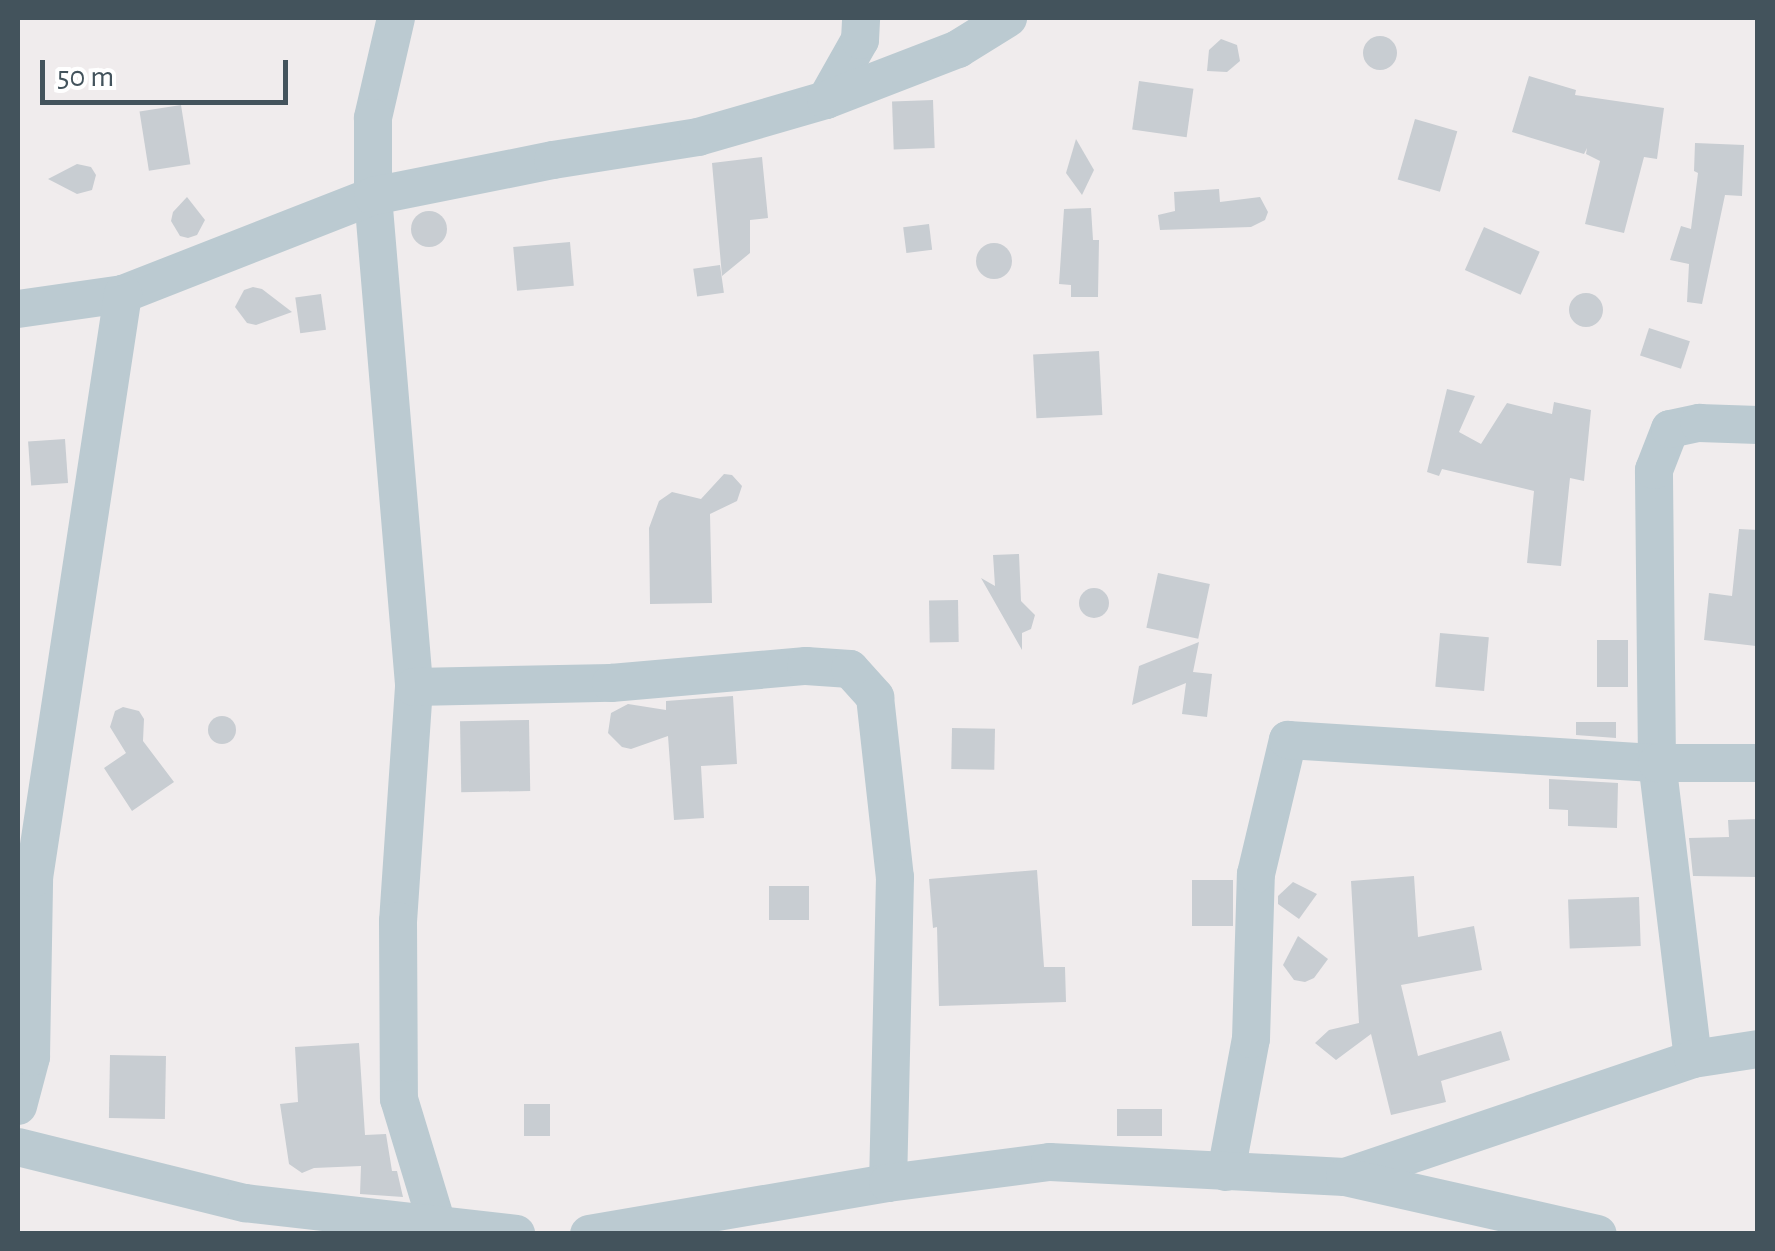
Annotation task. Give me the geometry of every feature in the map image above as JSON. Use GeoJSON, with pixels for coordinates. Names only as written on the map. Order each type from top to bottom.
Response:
{"type":"FeatureCollection","features":[{"type":"Feature","properties":{"kind":"street"},"geometry":{"type":"LineString","coordinates":[[396,18],[373,118],[373,196],[414,687],[398,922],[398,1098],[438,1229]]}},
{"type":"Feature","properties":{"kind":"street"},"geometry":{"type":"LineString","coordinates":[[826,100],[860,40],[861,18]]}},
{"type":"Feature","properties":{"kind":"street"},"geometry":{"type":"LineString","coordinates":[[18,309],[122,294],[373,196],[553,160],[698,137],[826,100],[958,49],[1008,18]]}},
{"type":"Feature","properties":{"kind":"street"},"geometry":{"type":"LineString","coordinates":[[18,1106],[32,1057],[34,878],[122,294]]}},
{"type":"Feature","properties":{"kind":"street"},"geometry":{"type":"LineString","coordinates":[[1694,1059],[1656,763],[1654,470],[1670,429],[1699,423],[1758,425]]}},
{"type":"Feature","properties":{"kind":"street"},"geometry":{"type":"LineString","coordinates":[[414,687],[611,683],[806,666],[850,669],[875,698],[895,877],[888,1183]]}},
{"type":"Feature","properties":{"kind":"street"},"geometry":{"type":"LineString","coordinates":[[1226,1172],[1251,1038],[1256,874],[1288,740],[1656,763],[1758,762]]}},
{"type":"Feature","properties":{"kind":"street"},"geometry":{"type":"LineString","coordinates":[[1346,1177],[1694,1059],[1758,1049]]}},
{"type":"Feature","properties":{"kind":"street"},"geometry":{"type":"LineString","coordinates":[[18,1147],[245,1202],[438,1229],[516,1234]]}},
{"type":"Feature","properties":{"kind":"street"},"geometry":{"type":"LineString","coordinates":[[588,1234],[888,1183],[1050,1162],[1346,1177],[1598,1234]]}},
{"type":"Feature","properties":{"kind":"building"},"geometry":{"type":"Polygon","coordinates":[[[1380,36],[1392,41],[1397,53],[1392,65],[1380,70],[1368,65],[1363,53],[1368,41],[1380,36]]]}},
{"type":"Feature","properties":{"kind":"building"},"geometry":{"type":"Polygon","coordinates":[[[1221,39],[1237,45],[1240,61],[1227,72],[1207,71],[1209,50],[1221,39]]]}},
{"type":"Feature","properties":{"kind":"building"},"geometry":{"type":"Polygon","coordinates":[[[1529,76],[1576,90],[1575,95],[1664,108],[1657,159],[1644,157],[1624,233],[1585,224],[1600,161],[1586,154],[1587,148],[1584,154],[1512,132],[1529,76]]]}},
{"type":"Feature","properties":{"kind":"building"},"geometry":{"type":"Polygon","coordinates":[[[1139,81],[1193,89],[1187,137],[1132,130],[1139,81]]]}},
{"type":"Feature","properties":{"kind":"building"},"geometry":{"type":"Polygon","coordinates":[[[933,100],[935,148],[894,149],[892,101],[933,100]]]}},
{"type":"Feature","properties":{"kind":"building"},"geometry":{"type":"Polygon","coordinates":[[[181,105],[190,164],[149,171],[140,112],[181,105]]]}},
{"type":"Feature","properties":{"kind":"building"},"geometry":{"type":"Polygon","coordinates":[[[1415,119],[1457,131],[1440,192],[1398,180],[1415,119]]]}},
{"type":"Feature","properties":{"kind":"building"},"geometry":{"type":"Polygon","coordinates":[[[1076,139],[1094,170],[1082,195],[1066,173],[1076,139]]]}},
{"type":"Feature","properties":{"kind":"building"},"geometry":{"type":"Polygon","coordinates":[[[1695,143],[1744,145],[1742,196],[1725,195],[1702,304],[1687,302],[1689,264],[1670,260],[1681,226],[1691,229],[1698,173],[1694,171],[1695,143]]]}},
{"type":"Feature","properties":{"kind":"building"},"geometry":{"type":"Polygon","coordinates":[[[762,157],[768,218],[750,220],[750,253],[722,276],[712,163],[762,157]]]}},
{"type":"Feature","properties":{"kind":"building"},"geometry":{"type":"Polygon","coordinates":[[[77,164],[91,167],[96,175],[92,190],[77,194],[48,179],[77,164]]]}},
{"type":"Feature","properties":{"kind":"building"},"geometry":{"type":"Polygon","coordinates":[[[1219,189],[1220,202],[1260,197],[1268,212],[1265,220],[1251,227],[1160,230],[1158,215],[1175,211],[1174,192],[1219,189]]]}},
{"type":"Feature","properties":{"kind":"building"},"geometry":{"type":"Polygon","coordinates":[[[187,197],[205,220],[197,235],[188,238],[180,236],[171,221],[173,212],[187,197]]]}},
{"type":"Feature","properties":{"kind":"building"},"geometry":{"type":"Polygon","coordinates":[[[1091,208],[1093,240],[1099,240],[1098,297],[1071,297],[1071,285],[1059,284],[1064,209],[1091,208]]]}},
{"type":"Feature","properties":{"kind":"building"},"geometry":{"type":"Polygon","coordinates":[[[429,211],[442,216],[447,229],[442,242],[429,247],[416,242],[411,229],[416,216],[429,211]]]}},
{"type":"Feature","properties":{"kind":"building"},"geometry":{"type":"Polygon","coordinates":[[[929,224],[932,250],[906,253],[903,227],[929,224]]]}},
{"type":"Feature","properties":{"kind":"building"},"geometry":{"type":"Polygon","coordinates":[[[1484,227],[1540,252],[1521,295],[1465,270],[1484,227]]]}},
{"type":"Feature","properties":{"kind":"building"},"geometry":{"type":"Polygon","coordinates":[[[570,242],[574,286],[517,291],[513,247],[570,242]]]}},
{"type":"Feature","properties":{"kind":"building"},"geometry":{"type":"Polygon","coordinates":[[[994,243],[1007,248],[1012,261],[1007,274],[994,279],[981,274],[976,261],[981,248],[994,243]]]}},
{"type":"Feature","properties":{"kind":"building"},"geometry":{"type":"Polygon","coordinates":[[[720,265],[724,293],[697,296],[693,269],[720,265]]]}},
{"type":"Feature","properties":{"kind":"building"},"geometry":{"type":"Polygon","coordinates":[[[262,289],[292,312],[256,325],[247,323],[235,307],[244,290],[262,289]]]}},
{"type":"Feature","properties":{"kind":"building"},"geometry":{"type":"Polygon","coordinates":[[[1586,293],[1598,298],[1603,310],[1598,322],[1586,327],[1574,322],[1569,310],[1574,298],[1586,293]]]}},
{"type":"Feature","properties":{"kind":"building"},"geometry":{"type":"Polygon","coordinates":[[[321,294],[326,330],[300,333],[295,298],[321,294]]]}},
{"type":"Feature","properties":{"kind":"building"},"geometry":{"type":"Polygon","coordinates":[[[1649,328],[1690,341],[1681,369],[1640,356],[1649,328]]]}},
{"type":"Feature","properties":{"kind":"building"},"geometry":{"type":"Polygon","coordinates":[[[1099,351],[1102,415],[1036,418],[1033,354],[1099,351]]]}},
{"type":"Feature","properties":{"kind":"building"},"geometry":{"type":"Polygon","coordinates":[[[1447,389],[1475,396],[1459,432],[1481,444],[1507,403],[1552,414],[1554,402],[1591,410],[1584,481],[1570,478],[1561,566],[1527,563],[1534,491],[1442,469],[1439,476],[1427,472],[1447,389]]]}},
{"type":"Feature","properties":{"kind":"building"},"geometry":{"type":"Polygon","coordinates":[[[65,439],[68,483],[31,485],[28,442],[65,439]]]}},
{"type":"Feature","properties":{"kind":"building"},"geometry":{"type":"Polygon","coordinates":[[[724,474],[732,475],[742,486],[737,501],[710,514],[712,603],[650,604],[649,528],[659,501],[672,492],[701,499],[724,474]]]}},
{"type":"Feature","properties":{"kind":"building"},"geometry":{"type":"Polygon","coordinates":[[[1739,529],[1758,530],[1756,646],[1704,640],[1709,593],[1732,596],[1739,529]]]}},
{"type":"Feature","properties":{"kind":"building"},"geometry":{"type":"Polygon","coordinates":[[[1019,554],[1021,601],[1035,615],[1031,629],[1022,633],[1022,650],[981,578],[995,586],[993,555],[1019,554]]]}},
{"type":"Feature","properties":{"kind":"building"},"geometry":{"type":"Polygon","coordinates":[[[1158,573],[1210,584],[1198,639],[1146,628],[1158,573]]]}},
{"type":"Feature","properties":{"kind":"building"},"geometry":{"type":"Polygon","coordinates":[[[1094,588],[1105,592],[1109,603],[1105,614],[1094,618],[1083,614],[1079,603],[1083,592],[1094,588]]]}},
{"type":"Feature","properties":{"kind":"building"},"geometry":{"type":"Polygon","coordinates":[[[958,600],[959,642],[930,642],[929,601],[958,600]]]}},
{"type":"Feature","properties":{"kind":"building"},"geometry":{"type":"Polygon","coordinates":[[[1440,633],[1489,637],[1484,691],[1435,687],[1440,633]]]}},
{"type":"Feature","properties":{"kind":"building"},"geometry":{"type":"Polygon","coordinates":[[[1597,640],[1628,640],[1628,687],[1597,687],[1597,640]]]}},
{"type":"Feature","properties":{"kind":"building"},"geometry":{"type":"Polygon","coordinates":[[[1199,642],[1193,672],[1212,674],[1207,717],[1182,714],[1186,683],[1132,705],[1139,666],[1199,642]]]}},
{"type":"Feature","properties":{"kind":"building"},"geometry":{"type":"Polygon","coordinates":[[[733,696],[737,764],[701,766],[704,818],[674,820],[668,736],[631,749],[622,747],[608,733],[611,713],[628,704],[666,710],[666,701],[733,696]]]}},
{"type":"Feature","properties":{"kind":"building"},"geometry":{"type":"Polygon","coordinates":[[[123,707],[139,711],[144,719],[143,741],[174,782],[132,811],[104,768],[126,753],[110,727],[115,711],[123,707]]]}},
{"type":"Feature","properties":{"kind":"building"},"geometry":{"type":"Polygon","coordinates":[[[222,716],[232,720],[236,730],[232,740],[222,744],[212,740],[208,730],[212,720],[222,716]]]}},
{"type":"Feature","properties":{"kind":"building"},"geometry":{"type":"Polygon","coordinates":[[[529,720],[530,791],[461,792],[460,721],[529,720]]]}},
{"type":"Feature","properties":{"kind":"building"},"geometry":{"type":"Polygon","coordinates":[[[1576,722],[1616,722],[1616,738],[1576,735],[1576,722]]]}},
{"type":"Feature","properties":{"kind":"building"},"geometry":{"type":"Polygon","coordinates":[[[952,728],[995,729],[994,770],[951,769],[952,728]]]}},
{"type":"Feature","properties":{"kind":"building"},"geometry":{"type":"Polygon","coordinates":[[[1549,779],[1618,783],[1617,828],[1568,826],[1568,810],[1549,809],[1549,779]]]}},
{"type":"Feature","properties":{"kind":"building"},"geometry":{"type":"Polygon","coordinates":[[[1758,819],[1758,877],[1693,876],[1689,838],[1729,837],[1728,820],[1758,819]]]}},
{"type":"Feature","properties":{"kind":"building"},"geometry":{"type":"Polygon","coordinates":[[[1037,870],[1044,967],[1065,967],[1066,1002],[939,1006],[937,927],[933,928],[929,879],[1037,870]]]}},
{"type":"Feature","properties":{"kind":"building"},"geometry":{"type":"Polygon","coordinates":[[[1414,876],[1418,937],[1474,926],[1482,970],[1401,985],[1418,1056],[1501,1031],[1510,1060],[1441,1081],[1446,1102],[1391,1115],[1371,1034],[1336,1060],[1315,1043],[1329,1030],[1359,1023],[1351,881],[1414,876]]]}},
{"type":"Feature","properties":{"kind":"building"},"geometry":{"type":"Polygon","coordinates":[[[1192,880],[1233,880],[1233,926],[1192,926],[1192,880]]]}},
{"type":"Feature","properties":{"kind":"building"},"geometry":{"type":"Polygon","coordinates":[[[1293,882],[1317,894],[1299,919],[1278,904],[1278,896],[1293,882]]]}},
{"type":"Feature","properties":{"kind":"building"},"geometry":{"type":"Polygon","coordinates":[[[769,886],[809,886],[809,920],[769,920],[769,886]]]}},
{"type":"Feature","properties":{"kind":"building"},"geometry":{"type":"Polygon","coordinates":[[[1639,897],[1641,946],[1570,948],[1568,899],[1639,897]]]}},
{"type":"Feature","properties":{"kind":"building"},"geometry":{"type":"Polygon","coordinates":[[[1298,936],[1328,959],[1314,978],[1305,982],[1294,980],[1283,965],[1298,936]]]}},
{"type":"Feature","properties":{"kind":"building"},"geometry":{"type":"Polygon","coordinates":[[[359,1043],[365,1135],[386,1134],[392,1171],[397,1171],[403,1197],[360,1194],[361,1166],[314,1168],[302,1173],[289,1164],[280,1104],[298,1102],[295,1047],[359,1043]]]}},
{"type":"Feature","properties":{"kind":"building"},"geometry":{"type":"Polygon","coordinates":[[[110,1055],[166,1056],[165,1119],[109,1118],[110,1055]]]}},
{"type":"Feature","properties":{"kind":"building"},"geometry":{"type":"Polygon","coordinates":[[[524,1104],[550,1104],[550,1136],[524,1136],[524,1104]]]}},
{"type":"Feature","properties":{"kind":"building"},"geometry":{"type":"Polygon","coordinates":[[[1117,1109],[1162,1109],[1162,1136],[1117,1136],[1117,1109]]]}}]}
